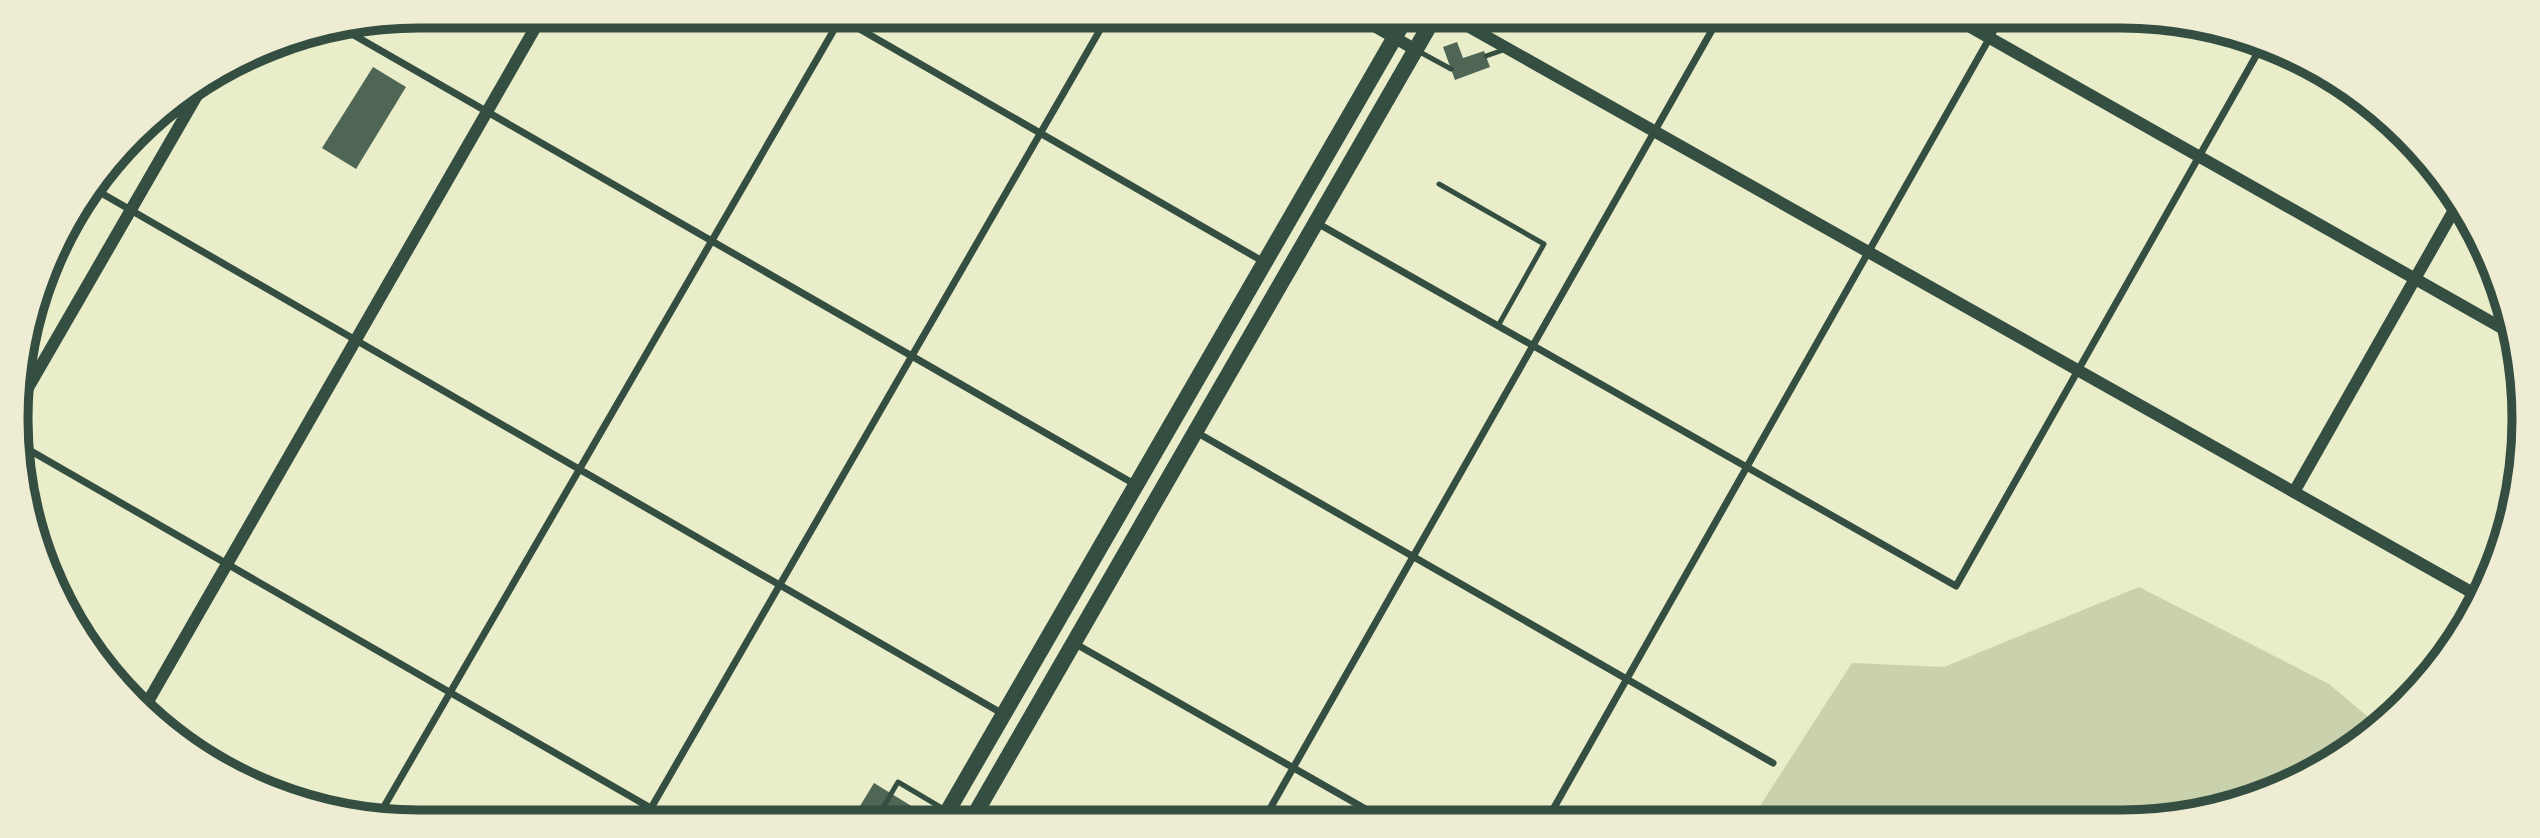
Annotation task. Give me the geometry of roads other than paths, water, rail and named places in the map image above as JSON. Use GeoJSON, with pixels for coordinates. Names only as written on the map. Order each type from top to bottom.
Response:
{"type":"FeatureCollection","features":[{"type":"Feature","properties":{"kind":"main road"},"geometry":{"type":"LineString","coordinates":[[947,810],[1400,28]]}},
{"type":"Feature","properties":{"kind":"main road"},"geometry":{"type":"LineString","coordinates":[[977,810],[1428,28]]}},
{"type":"Feature","properties":{"kind":"street"},"geometry":{"type":"LineString","coordinates":[[149,701],[535,28]]}},
{"type":"Feature","properties":{"kind":"street"},"geometry":{"type":"LineString","coordinates":[[383,808],[833,28]]}},
{"type":"Feature","properties":{"kind":"street"},"geometry":{"type":"LineString","coordinates":[[861,28],[1264,262]]}},
{"type":"Feature","properties":{"kind":"street"},"geometry":{"type":"LineString","coordinates":[[651,808],[1101,28]]}},
{"type":"Feature","properties":{"kind":"street"},"geometry":{"type":"LineString","coordinates":[[1378,28],[1416,50]]}},
{"type":"Feature","properties":{"kind":"street"},"geometry":{"type":"LineString","coordinates":[[1472,28],[2472,592]]}},
{"type":"Feature","properties":{"kind":"street"},"geometry":{"type":"LineString","coordinates":[[1269,810],[1713,28]]}},
{"type":"Feature","properties":{"kind":"street"},"geometry":{"type":"LineString","coordinates":[[1973,28],[2501,327]]}},
{"type":"Feature","properties":{"kind":"street"},"geometry":{"type":"LineString","coordinates":[[1553,810],[1995,28]]}},
{"type":"Feature","properties":{"kind":"street"},"geometry":{"type":"LineString","coordinates":[[352,34],[1136,485]]}},
{"type":"Feature","properties":{"kind":"street"},"geometry":{"type":"LineString","coordinates":[[1316,222],[1956,586],[2258,53]]}},
{"type":"Feature","properties":{"kind":"street"},"geometry":{"type":"LineString","coordinates":[[30,385],[193,100]]}},
{"type":"Feature","properties":{"kind":"street"},"geometry":{"type":"LineString","coordinates":[[101,193],[1003,714]]}},
{"type":"Feature","properties":{"kind":"street"},"geometry":{"type":"LineString","coordinates":[[2294,492],[2453,212]]}},
{"type":"Feature","properties":{"kind":"street"},"geometry":{"type":"LineString","coordinates":[[1195,432],[1773,763]]}},
{"type":"Feature","properties":{"kind":"street"},"geometry":{"type":"LineString","coordinates":[[29,450],[654,810]]}},
{"type":"Feature","properties":{"kind":"street"},"geometry":{"type":"LineString","coordinates":[[1074,643],[1367,810]]}},
{"type":"Feature","properties":{"kind":"lane"},"geometry":{"type":"LineString","coordinates":[[1486,56],[1508,48]]}},
{"type":"Feature","properties":{"kind":"lane"},"geometry":{"type":"LineString","coordinates":[[1416,50],[1451,69]]}},
{"type":"Feature","properties":{"kind":"lane"},"geometry":{"type":"LineString","coordinates":[[1439,184],[1544,244],[1498,326]]}},
{"type":"Feature","properties":{"kind":"lane"},"geometry":{"type":"LineString","coordinates":[[881,810],[898,782],[936,810]]}}]}
